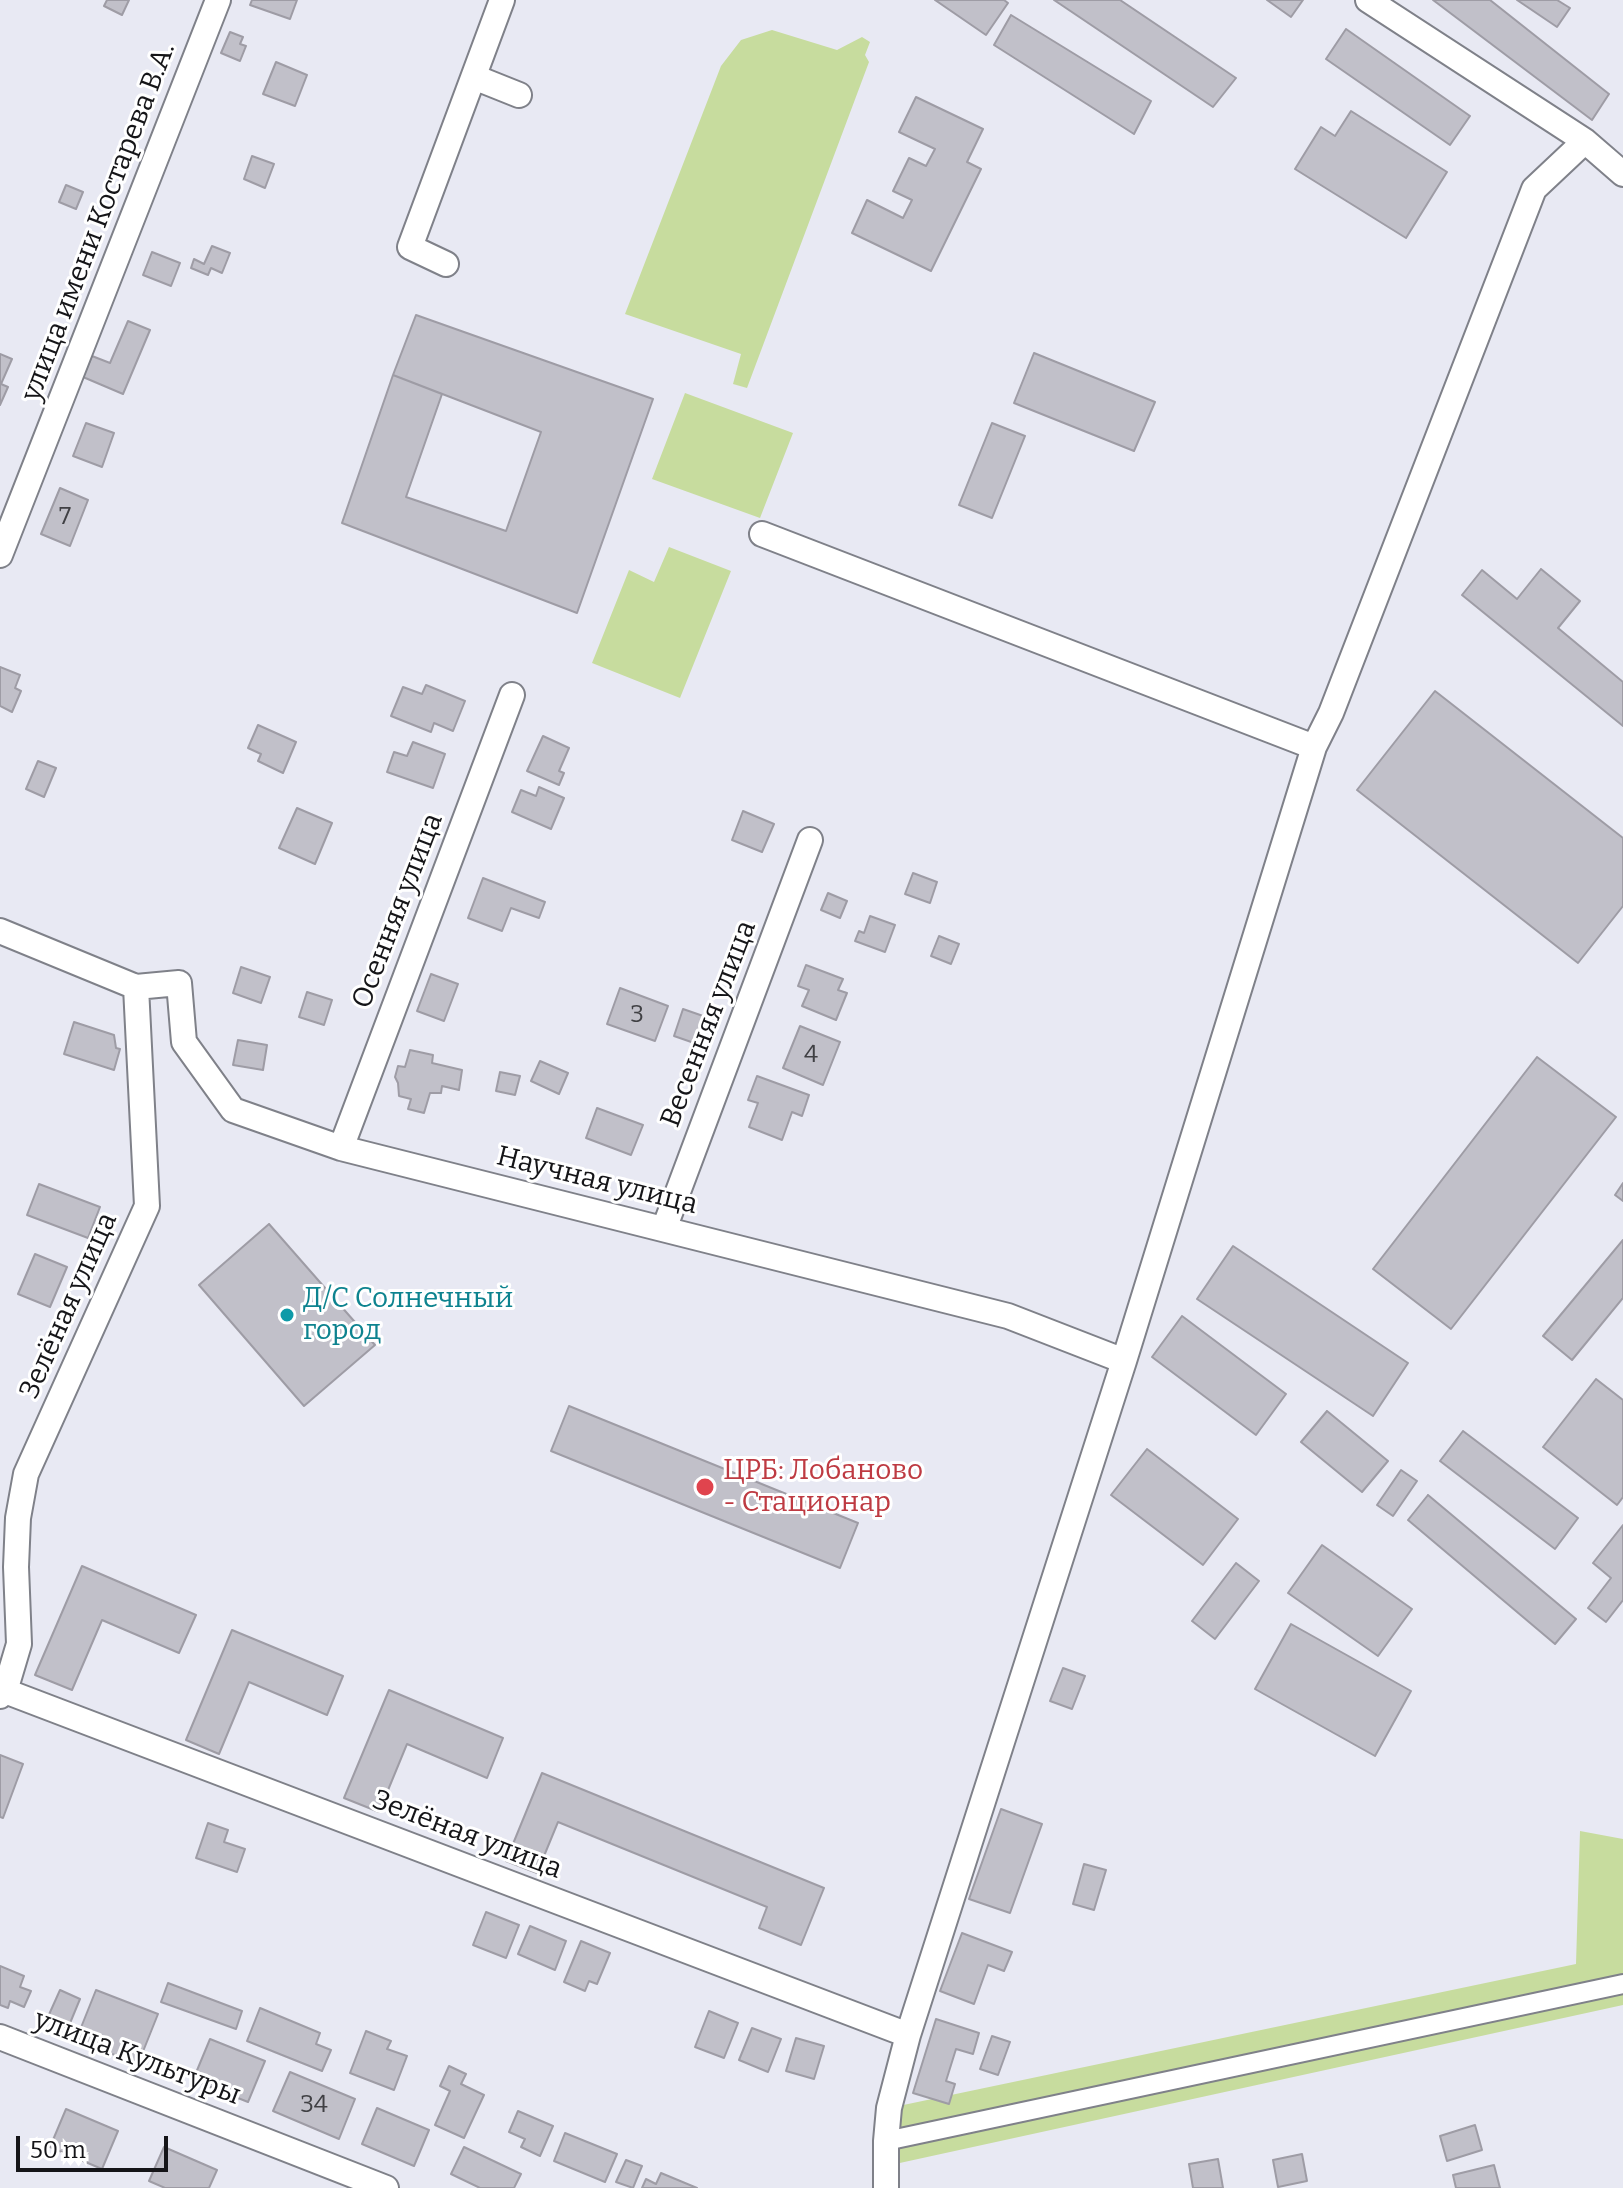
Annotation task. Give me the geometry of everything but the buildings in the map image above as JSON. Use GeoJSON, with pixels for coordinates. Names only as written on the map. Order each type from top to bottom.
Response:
{"type":"FeatureCollection","features":[{"type":"Feature","properties":{"kind":"street","name":"улица имени Костарева В.А."},"geometry":{"type":"LineString","coordinates":[[0,555],[218,0]]}},
{"type":"Feature","properties":{"kind":"street"},"geometry":{"type":"LineString","coordinates":[[446,264],[410,247],[502,0]]}},
{"type":"Feature","properties":{"kind":"street"},"geometry":{"type":"LineString","coordinates":[[1368,0],[1585,141],[1623,174]]}},
{"type":"Feature","properties":{"kind":"street"},"geometry":{"type":"LineString","coordinates":[[474,77],[519,95]]}},
{"type":"Feature","properties":{"kind":"street"},"geometry":{"type":"LineString","coordinates":[[886,2188],[889,2108],[908,2035],[1124,1361],[1314,747],[1337,698],[1534,189],[1585,141]]}},
{"type":"Feature","properties":{"kind":"street"},"geometry":{"type":"LineString","coordinates":[[762,534],[1314,747]]}},
{"type":"Feature","properties":{"kind":"street","name":"Осенняя улица"},"geometry":{"type":"LineString","coordinates":[[341,1148],[512,695]]}},
{"type":"Feature","properties":{"kind":"street","name":"Весенняя улица"},"geometry":{"type":"LineString","coordinates":[[664,1229],[810,840]]}},
{"type":"Feature","properties":{"kind":"street"},"geometry":{"type":"LineString","coordinates":[[0,931],[136,987]]}},
{"type":"Feature","properties":{"kind":"street","name":"Научная улица"},"geometry":{"type":"LineString","coordinates":[[136,987],[179,983],[184,1042],[233,1110],[341,1148],[1008,1316],[1124,1361]]}},
{"type":"Feature","properties":{"kind":"street","name":"Зелёная улица"},"geometry":{"type":"LineString","coordinates":[[136,987],[147,1206],[26,1474],[18,1518],[19,1644],[2,1694],[908,2035]]}},
{"type":"Feature","properties":{"kind":"street"},"geometry":{"type":"LineString","coordinates":[[886,2141],[1623,1984]]}},
{"type":"Feature","properties":{"kind":"street","name":"улица Культуры"},"geometry":{"type":"LineString","coordinates":[[0,2037],[386,2188]]}},
{"type":"Feature","properties":{"kind":"green space"},"geometry":{"type":"Polygon","coordinates":[[[772,30],[837,50],[862,37],[870,42],[865,55],[869,62],[747,388],[733,384],[741,354],[625,314],[721,66],[741,40],[772,30]]]}},
{"type":"Feature","properties":{"kind":"green space"},"geometry":{"type":"Polygon","coordinates":[[[685,393],[793,433],[760,518],[652,479],[685,393]]]}},
{"type":"Feature","properties":{"kind":"green space"},"geometry":{"type":"Polygon","coordinates":[[[669,547],[731,571],[680,698],[592,663],[629,570],[654,582],[669,547]]]}},
{"type":"Feature","properties":{"kind":"green space"},"geometry":{"type":"Polygon","coordinates":[[[1580,1831],[1623,1839],[1623,2005],[886,2166],[889,2108],[1576,1964],[1580,1831]]]}},
{"type":"Feature","properties":{"kind":"place","name":"Д/С Солнечный город"},"geometry":{"type":"Point","coordinates":[287,1315]}},
{"type":"Feature","properties":{"kind":"place","name":"ЦРБ: Лобаново - Стационар"},"geometry":{"type":"Point","coordinates":[705,1487]}}]}
